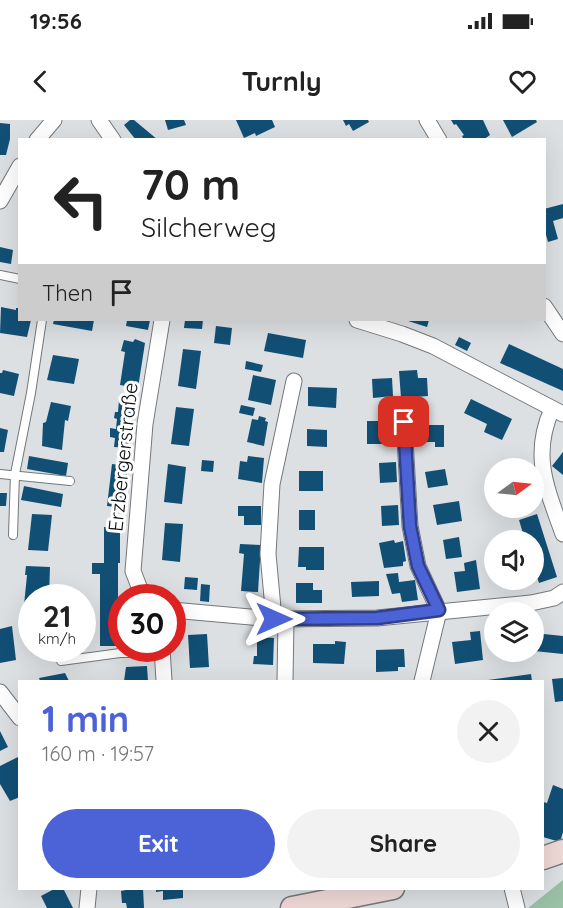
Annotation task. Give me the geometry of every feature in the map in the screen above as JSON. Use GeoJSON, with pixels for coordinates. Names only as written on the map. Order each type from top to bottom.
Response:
{"type":"FeatureCollection","features":[{"type":"Feature","properties":{"kind":"street"},"geometry":{"type":"LineString","coordinates":[[39,138],[54,120]]}},
{"type":"Feature","properties":{"kind":"street"},"geometry":{"type":"LineString","coordinates":[[99,120],[112,138]]}},
{"type":"Feature","properties":{"kind":"street"},"geometry":{"type":"LineString","coordinates":[[427,120],[438,138]]}},
{"type":"Feature","properties":{"kind":"street"},"geometry":{"type":"LineString","coordinates":[[0,201],[18,170]]}},
{"type":"Feature","properties":{"kind":"street"},"geometry":{"type":"LineString","coordinates":[[546,309],[563,334]]}},
{"type":"Feature","properties":{"kind":"street","name":"Erzbergerstraße"},"geometry":{"type":"LineString","coordinates":[[138,584],[133,571],[145,424],[162,321]]}},
{"type":"Feature","properties":{"kind":"street"},"geometry":{"type":"LineString","coordinates":[[360,321],[434,346],[558,411],[542,436],[543,471],[546,487],[563,534]]}},
{"type":"Feature","properties":{"kind":"street"},"geometry":{"type":"LineString","coordinates":[[285,680],[280,619],[268,554],[272,484],[294,381]]}},
{"type":"Feature","properties":{"kind":"street"},"geometry":{"type":"LineString","coordinates":[[404,422],[410,526],[418,566],[439,610],[422,680]]}},
{"type":"Feature","properties":{"kind":"street"},"geometry":{"type":"LineString","coordinates":[[186,611],[280,619],[377,618],[439,610],[531,603],[554,598],[563,592]]}},
{"type":"Feature","properties":{"kind":"street"},"geometry":{"type":"LineString","coordinates":[[163,662],[164,680]]}},
{"type":"Feature","properties":{"kind":"street"},"geometry":{"type":"LineString","coordinates":[[0,692],[18,715]]}},
{"type":"Feature","properties":{"kind":"street"},"geometry":{"type":"LineString","coordinates":[[544,858],[563,851]]}},
{"type":"Feature","properties":{"kind":"street"},"geometry":{"type":"LineString","coordinates":[[87,908],[88,890]]}},
{"type":"Feature","properties":{"kind":"street"},"geometry":{"type":"LineString","coordinates":[[292,908],[383,890]]}},
{"type":"Feature","properties":{"kind":"street"},"geometry":{"type":"LineString","coordinates":[[512,890],[517,908]]}},
{"type":"Feature","properties":{"kind":"lane"},"geometry":{"type":"LineString","coordinates":[[0,275],[18,279]]}},
{"type":"Feature","properties":{"kind":"lane"},"geometry":{"type":"LineString","coordinates":[[13,535],[15,474],[42,321]]}},
{"type":"Feature","properties":{"kind":"lane"},"geometry":{"type":"LineString","coordinates":[[0,474],[70,481]]}},
{"type":"Feature","properties":{"kind":"green space"},"geometry":{"type":"Polygon","coordinates":[[[563,880],[563,908],[528,908],[563,880]]]}},
{"type":"Feature","properties":{"kind":"building"},"geometry":{"type":"Polygon","coordinates":[[[134,120],[156,138],[134,138],[124,125],[134,120]]]}},
{"type":"Feature","properties":{"kind":"building"},"geometry":{"type":"Polygon","coordinates":[[[165,120],[184,120],[186,125],[168,130],[165,120]]]}},
{"type":"Feature","properties":{"kind":"building"},"geometry":{"type":"Polygon","coordinates":[[[236,120],[272,120],[275,127],[256,136],[255,133],[244,138],[236,120]]]}},
{"type":"Feature","properties":{"kind":"building"},"geometry":{"type":"Polygon","coordinates":[[[343,120],[368,120],[369,122],[353,131],[349,124],[346,126],[343,120]]]}},
{"type":"Feature","properties":{"kind":"building"},"geometry":{"type":"Polygon","coordinates":[[[451,120],[483,120],[490,135],[486,138],[463,138],[464,135],[456,124],[454,125],[451,120]]]}},
{"type":"Feature","properties":{"kind":"building"},"geometry":{"type":"Polygon","coordinates":[[[503,120],[536,120],[537,122],[512,137],[503,120]]]}},
{"type":"Feature","properties":{"kind":"building"},"geometry":{"type":"Polygon","coordinates":[[[0,123],[10,124],[10,139],[6,155],[0,155],[0,123]]]}},
{"type":"Feature","properties":{"kind":"building"},"geometry":{"type":"Polygon","coordinates":[[[563,204],[563,218],[553,221],[558,239],[548,242],[546,235],[546,208],[563,204]]]}},
{"type":"Feature","properties":{"kind":"building"},"geometry":{"type":"Polygon","coordinates":[[[0,247],[13,250],[11,264],[0,262],[0,247]]]}},
{"type":"Feature","properties":{"kind":"building"},"geometry":{"type":"Polygon","coordinates":[[[1,307],[16,310],[18,308],[18,321],[31,321],[27,337],[0,333],[1,307]]]}},
{"type":"Feature","properties":{"kind":"building"},"geometry":{"type":"Polygon","coordinates":[[[54,321],[94,321],[92,331],[53,324],[54,321]]]}},
{"type":"Feature","properties":{"kind":"building"},"geometry":{"type":"Polygon","coordinates":[[[127,321],[150,321],[148,330],[126,326],[127,321]]]}},
{"type":"Feature","properties":{"kind":"building"},"geometry":{"type":"Polygon","coordinates":[[[185,321],[203,321],[202,329],[184,328],[185,321]]]}},
{"type":"Feature","properties":{"kind":"building"},"geometry":{"type":"Polygon","coordinates":[[[408,321],[429,321],[427,327],[408,321]]]}},
{"type":"Feature","properties":{"kind":"building"},"geometry":{"type":"Polygon","coordinates":[[[216,326],[232,328],[230,345],[214,343],[216,326]]]}},
{"type":"Feature","properties":{"kind":"building"},"geometry":{"type":"Polygon","coordinates":[[[268,333],[306,340],[303,358],[264,351],[268,333]]]}},
{"type":"Feature","properties":{"kind":"building"},"geometry":{"type":"Polygon","coordinates":[[[459,337],[471,343],[467,351],[455,345],[459,337]]]}},
{"type":"Feature","properties":{"kind":"building"},"geometry":{"type":"Polygon","coordinates":[[[135,339],[145,343],[138,388],[120,385],[125,352],[121,351],[124,340],[133,342],[135,339]]]}},
{"type":"Feature","properties":{"kind":"building"},"geometry":{"type":"Polygon","coordinates":[[[509,344],[563,369],[563,391],[500,363],[509,344]]]}},
{"type":"Feature","properties":{"kind":"building"},"geometry":{"type":"Polygon","coordinates":[[[183,349],[201,351],[196,389],[178,386],[183,349]]]}},
{"type":"Feature","properties":{"kind":"building"},"geometry":{"type":"Polygon","coordinates":[[[53,355],[79,359],[74,384],[47,380],[53,355]]]}},
{"type":"Feature","properties":{"kind":"building"},"geometry":{"type":"Polygon","coordinates":[[[246,361],[263,365],[261,372],[245,369],[246,361]]]}},
{"type":"Feature","properties":{"kind":"building"},"geometry":{"type":"Polygon","coordinates":[[[3,370],[19,374],[14,396],[0,393],[0,373],[3,370]]]}},
{"type":"Feature","properties":{"kind":"building"},"geometry":{"type":"Polygon","coordinates":[[[417,370],[418,378],[427,378],[428,396],[401,398],[399,371],[417,370]]]}},
{"type":"Feature","properties":{"kind":"building"},"geometry":{"type":"Polygon","coordinates":[[[253,375],[276,380],[271,405],[248,400],[253,375]]]}},
{"type":"Feature","properties":{"kind":"building"},"geometry":{"type":"Polygon","coordinates":[[[392,378],[393,396],[373,398],[372,379],[392,378]]]}},
{"type":"Feature","properties":{"kind":"building"},"geometry":{"type":"Polygon","coordinates":[[[308,387],[337,388],[336,408],[308,406],[308,387]]]}},
{"type":"Feature","properties":{"kind":"building"},"geometry":{"type":"Polygon","coordinates":[[[471,399],[512,419],[502,440],[484,432],[487,424],[464,413],[471,399]]]}},
{"type":"Feature","properties":{"kind":"building"},"geometry":{"type":"Polygon","coordinates":[[[119,400],[135,401],[130,448],[114,447],[115,438],[110,437],[110,428],[116,429],[117,419],[114,418],[115,412],[118,412],[119,400]]]}},
{"type":"Feature","properties":{"kind":"building"},"geometry":{"type":"Polygon","coordinates":[[[51,402],[71,406],[68,421],[65,420],[62,450],[42,446],[43,423],[46,422],[51,402]]]}},
{"type":"Feature","properties":{"kind":"building"},"geometry":{"type":"Polygon","coordinates":[[[241,405],[255,408],[253,416],[239,413],[241,405]]]}},
{"type":"Feature","properties":{"kind":"building"},"geometry":{"type":"Polygon","coordinates":[[[176,407],[194,409],[189,446],[171,444],[176,407]]]}},
{"type":"Feature","properties":{"kind":"building"},"geometry":{"type":"Polygon","coordinates":[[[259,416],[266,418],[265,421],[268,422],[264,446],[247,442],[252,419],[258,420],[259,416]]]}},
{"type":"Feature","properties":{"kind":"building"},"geometry":{"type":"Polygon","coordinates":[[[367,421],[386,421],[386,444],[367,444],[367,421]]]}},
{"type":"Feature","properties":{"kind":"building"},"geometry":{"type":"Polygon","coordinates":[[[427,425],[444,425],[444,447],[435,447],[435,442],[426,442],[427,425]]]}},
{"type":"Feature","properties":{"kind":"building"},"geometry":{"type":"Polygon","coordinates":[[[0,428],[8,430],[4,452],[0,452],[0,428]]]}},
{"type":"Feature","properties":{"kind":"building"},"geometry":{"type":"Polygon","coordinates":[[[307,429],[327,430],[327,447],[307,446],[307,429]]]}},
{"type":"Feature","properties":{"kind":"building"},"geometry":{"type":"Polygon","coordinates":[[[563,452],[563,475],[552,466],[563,452]]]}},
{"type":"Feature","properties":{"kind":"building"},"geometry":{"type":"Polygon","coordinates":[[[29,456],[68,463],[66,476],[27,469],[29,456]]]}},
{"type":"Feature","properties":{"kind":"building"},"geometry":{"type":"Polygon","coordinates":[[[248,456],[264,458],[262,483],[238,479],[240,461],[247,462],[248,456]]]}},
{"type":"Feature","properties":{"kind":"building"},"geometry":{"type":"Polygon","coordinates":[[[202,460],[214,461],[213,472],[201,471],[202,460]]]}},
{"type":"Feature","properties":{"kind":"building"},"geometry":{"type":"Polygon","coordinates":[[[396,462],[397,482],[380,483],[379,463],[396,462]]]}},
{"type":"Feature","properties":{"kind":"building"},"geometry":{"type":"Polygon","coordinates":[[[112,464],[128,466],[123,508],[107,506],[112,464]]]}},
{"type":"Feature","properties":{"kind":"building"},"geometry":{"type":"Polygon","coordinates":[[[168,464],[186,467],[182,504],[164,502],[168,464]]]}},
{"type":"Feature","properties":{"kind":"building"},"geometry":{"type":"Polygon","coordinates":[[[445,469],[448,485],[428,488],[425,472],[445,469]]]}},
{"type":"Feature","properties":{"kind":"building"},"geometry":{"type":"Polygon","coordinates":[[[299,471],[323,471],[323,491],[299,491],[299,471]]]}},
{"type":"Feature","properties":{"kind":"building"},"geometry":{"type":"Polygon","coordinates":[[[24,486],[63,494],[61,507],[21,500],[24,486]]]}},
{"type":"Feature","properties":{"kind":"building"},"geometry":{"type":"Polygon","coordinates":[[[0,493],[7,493],[6,506],[0,506],[0,493]]]}},
{"type":"Feature","properties":{"kind":"building"},"geometry":{"type":"Polygon","coordinates":[[[459,501],[462,521],[437,525],[433,505],[459,501]]]}},
{"type":"Feature","properties":{"kind":"building"},"geometry":{"type":"Polygon","coordinates":[[[398,505],[399,525],[382,526],[381,506],[398,505]]]}},
{"type":"Feature","properties":{"kind":"building"},"geometry":{"type":"Polygon","coordinates":[[[238,506],[261,506],[261,525],[244,525],[244,516],[238,516],[238,506]]]}},
{"type":"Feature","properties":{"kind":"building"},"geometry":{"type":"Polygon","coordinates":[[[299,510],[315,510],[315,530],[299,530],[299,510]]]}},
{"type":"Feature","properties":{"kind":"building"},"geometry":{"type":"Polygon","coordinates":[[[32,514],[52,515],[48,551],[28,550],[32,514]]]}},
{"type":"Feature","properties":{"kind":"building"},"geometry":{"type":"Polygon","coordinates":[[[538,518],[542,530],[522,530],[519,520],[538,518]]]}},
{"type":"Feature","properties":{"kind":"building"},"geometry":{"type":"Polygon","coordinates":[[[165,523],[183,524],[180,562],[162,560],[165,523]]]}},
{"type":"Feature","properties":{"kind":"building"},"geometry":{"type":"Polygon","coordinates":[[[104,527],[120,527],[118,584],[108,584],[108,646],[100,646],[100,574],[92,574],[92,563],[104,563],[104,527]]]}},
{"type":"Feature","properties":{"kind":"building"},"geometry":{"type":"Polygon","coordinates":[[[544,536],[557,577],[544,581],[544,536]]]}},
{"type":"Feature","properties":{"kind":"building"},"geometry":{"type":"Polygon","coordinates":[[[459,537],[462,557],[446,559],[443,540],[459,537]]]}},
{"type":"Feature","properties":{"kind":"building"},"geometry":{"type":"Polygon","coordinates":[[[394,540],[395,543],[403,541],[406,561],[403,562],[403,566],[384,568],[379,543],[394,540]]]}},
{"type":"Feature","properties":{"kind":"building"},"geometry":{"type":"Polygon","coordinates":[[[240,544],[261,545],[258,592],[241,591],[244,554],[239,553],[240,544]]]}},
{"type":"Feature","properties":{"kind":"building"},"geometry":{"type":"Polygon","coordinates":[[[299,547],[324,547],[324,570],[306,570],[306,567],[298,567],[299,547]]]}},
{"type":"Feature","properties":{"kind":"building"},"geometry":{"type":"Polygon","coordinates":[[[476,560],[480,589],[457,592],[454,572],[465,571],[464,563],[476,560]]]}},
{"type":"Feature","properties":{"kind":"building"},"geometry":{"type":"Polygon","coordinates":[[[26,566],[50,567],[49,584],[26,584],[27,575],[25,575],[26,566]]]}},
{"type":"Feature","properties":{"kind":"building"},"geometry":{"type":"Polygon","coordinates":[[[398,573],[399,582],[415,580],[418,600],[402,602],[400,593],[392,594],[386,574],[398,573]]]}},
{"type":"Feature","properties":{"kind":"building"},"geometry":{"type":"Polygon","coordinates":[[[185,577],[198,578],[197,590],[186,589],[185,577]]]}},
{"type":"Feature","properties":{"kind":"building"},"geometry":{"type":"Polygon","coordinates":[[[379,581],[379,596],[352,597],[351,582],[379,581]]]}},
{"type":"Feature","properties":{"kind":"building"},"geometry":{"type":"Polygon","coordinates":[[[296,583],[313,583],[313,590],[322,590],[322,603],[296,603],[296,583]]]}},
{"type":"Feature","properties":{"kind":"building"},"geometry":{"type":"Polygon","coordinates":[[[201,584],[210,585],[209,602],[200,601],[201,584]]]}},
{"type":"Feature","properties":{"kind":"building"},"geometry":{"type":"Polygon","coordinates":[[[12,626],[16,660],[0,663],[0,629],[12,626]]]}},
{"type":"Feature","properties":{"kind":"building"},"geometry":{"type":"Polygon","coordinates":[[[480,631],[483,660],[455,664],[452,642],[471,640],[470,632],[480,631]]]}},
{"type":"Feature","properties":{"kind":"building"},"geometry":{"type":"Polygon","coordinates":[[[207,634],[209,667],[190,668],[188,635],[207,634]]]}},
{"type":"Feature","properties":{"kind":"building"},"geometry":{"type":"Polygon","coordinates":[[[544,634],[563,636],[563,654],[544,652],[544,634]]]}},
{"type":"Feature","properties":{"kind":"building"},"geometry":{"type":"Polygon","coordinates":[[[257,637],[274,638],[273,665],[253,664],[254,656],[257,656],[257,637]]]}},
{"type":"Feature","properties":{"kind":"building"},"geometry":{"type":"Polygon","coordinates":[[[335,641],[346,642],[344,664],[313,663],[313,644],[335,644],[335,641]]]}},
{"type":"Feature","properties":{"kind":"building"},"geometry":{"type":"Polygon","coordinates":[[[404,649],[405,667],[398,667],[398,671],[376,672],[376,650],[404,649]]]}},
{"type":"Feature","properties":{"kind":"building"},"geometry":{"type":"Polygon","coordinates":[[[147,666],[148,680],[124,680],[126,667],[147,666]]]}},
{"type":"Feature","properties":{"kind":"building"},"geometry":{"type":"Polygon","coordinates":[[[65,673],[68,680],[40,680],[39,678],[65,673]]]}},
{"type":"Feature","properties":{"kind":"building"},"geometry":{"type":"Polygon","coordinates":[[[531,674],[532,680],[488,680],[531,674]]]}},
{"type":"Feature","properties":{"kind":"building"},"geometry":{"type":"Polygon","coordinates":[[[563,678],[563,701],[555,702],[552,679],[563,678]]]}},
{"type":"Feature","properties":{"kind":"building"},"geometry":{"type":"Polygon","coordinates":[[[0,731],[8,747],[0,751],[0,731]]]}},
{"type":"Feature","properties":{"kind":"building"},"geometry":{"type":"Polygon","coordinates":[[[18,757],[18,798],[10,801],[0,784],[0,766],[18,757]]]}},
{"type":"Feature","properties":{"kind":"building"},"geometry":{"type":"Polygon","coordinates":[[[553,785],[563,789],[563,832],[560,842],[544,837],[544,802],[547,803],[553,785]]]}},
{"type":"Feature","properties":{"kind":"building"},"geometry":{"type":"Polygon","coordinates":[[[52,890],[64,890],[73,908],[47,908],[41,896],[52,890]]]}},
{"type":"Feature","properties":{"kind":"building"},"geometry":{"type":"Polygon","coordinates":[[[143,890],[144,908],[127,908],[126,903],[122,903],[121,891],[143,890]]]}},
{"type":"Feature","properties":{"kind":"building"},"geometry":{"type":"Polygon","coordinates":[[[156,890],[183,890],[183,898],[163,900],[163,891],[156,892],[156,890]]]}},
{"type":"Feature","properties":{"kind":"route"},"geometry":{"type":"LineString","coordinates":[[274,619],[377,618],[439,610],[418,566],[410,526],[404,422]]}}]}
